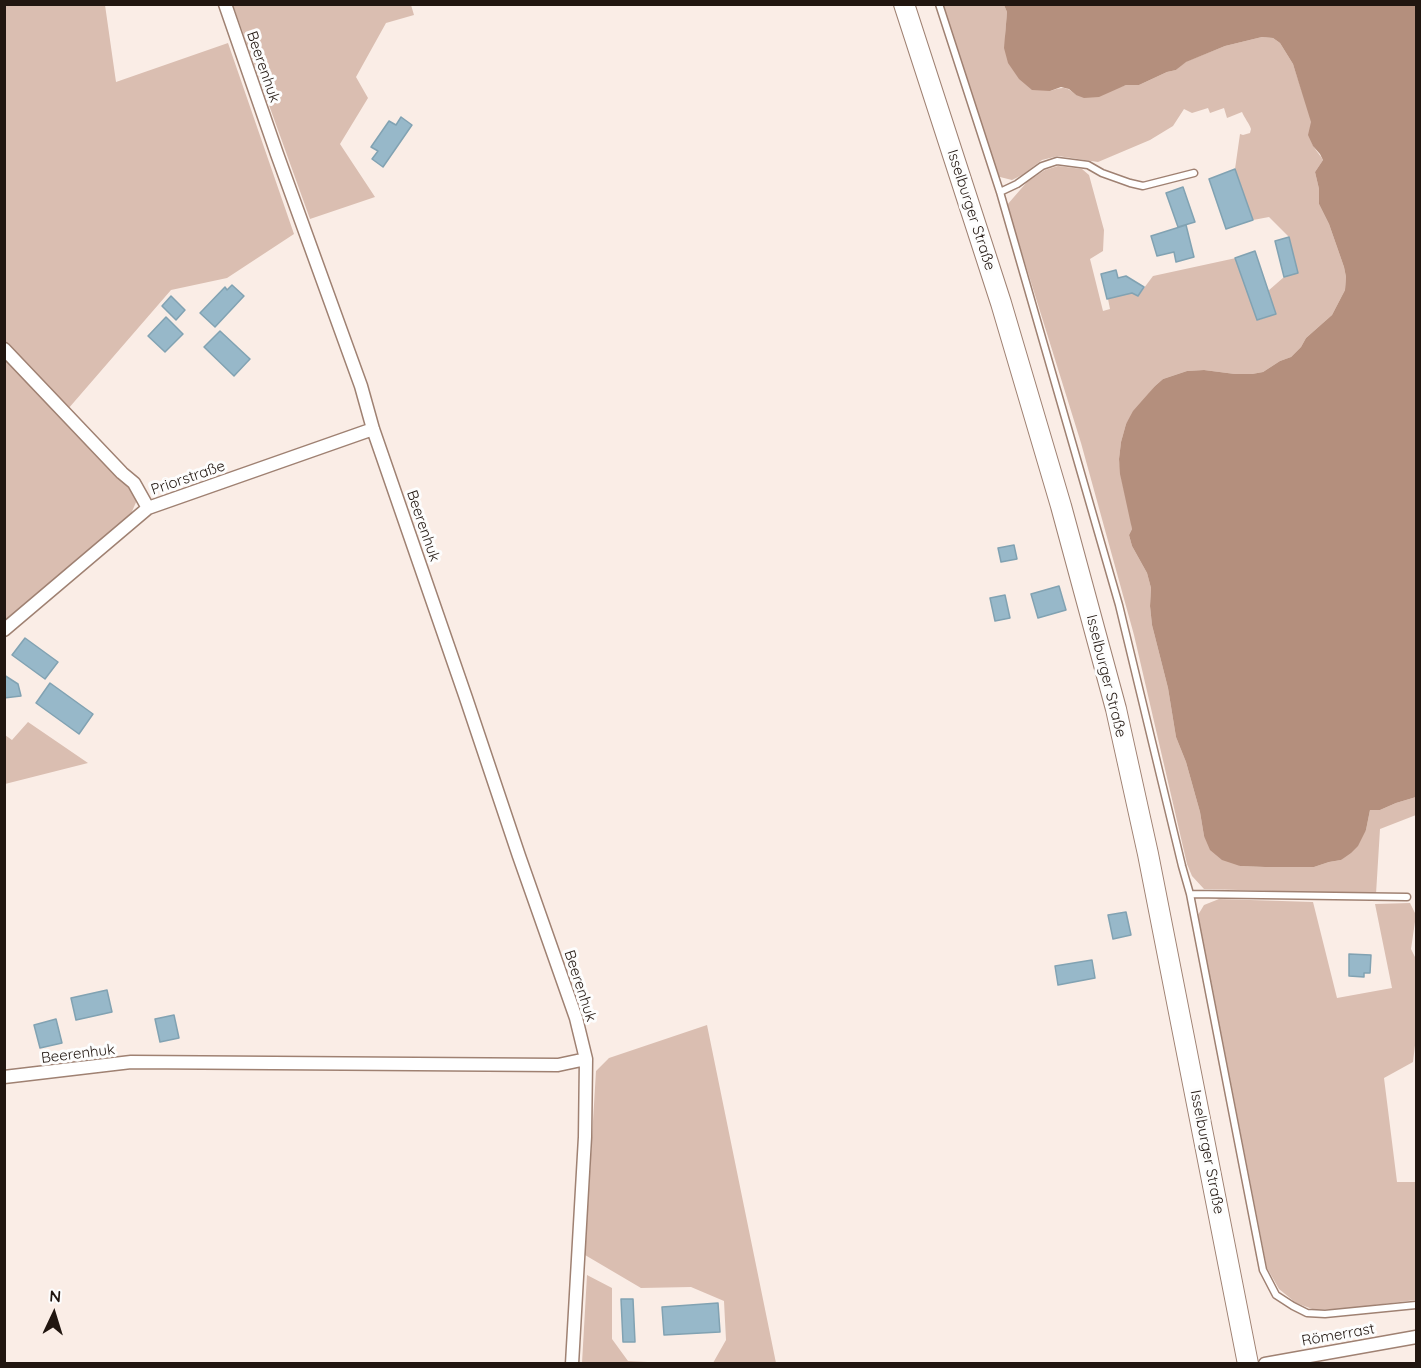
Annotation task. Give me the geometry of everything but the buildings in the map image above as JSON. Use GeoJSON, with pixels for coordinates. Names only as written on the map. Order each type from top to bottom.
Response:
{"type":"FeatureCollection","features":[{"type":"Feature","properties":{"kind":"main road","name":"Isselburger Straße"},"geometry":{"type":"LineString","coordinates":[[904,4],[1001,303],[1061,506],[1116,709],[1151,866],[1248,1364]]}},
{"type":"Feature","properties":{"kind":"street","name":"Beerenhuk"},"geometry":{"type":"LineString","coordinates":[[225,4],[361,386],[373,429],[576,1018],[586,1059],[585,1137],[572,1364]]}},
{"type":"Feature","properties":{"kind":"street","name":"Priorstraße"},"geometry":{"type":"LineString","coordinates":[[4,349],[134,483],[148,508],[373,429]]}},
{"type":"Feature","properties":{"kind":"street"},"geometry":{"type":"LineString","coordinates":[[4,630],[148,508]]}},
{"type":"Feature","properties":{"kind":"street","name":"Beerenhuk"},"geometry":{"type":"LineString","coordinates":[[4,1077],[132,1062],[558,1065],[586,1059]]}},
{"type":"Feature","properties":{"kind":"street","name":"Römerrast"},"geometry":{"type":"LineString","coordinates":[[1265,1364],[1416,1336]]}},
{"type":"Feature","properties":{"kind":"lane"},"geometry":{"type":"LineString","coordinates":[[939,4],[1000,192],[1119,605],[1190,894],[1263,1270],[1276,1294],[1307,1313],[1325,1314],[1416,1305]]}},
{"type":"Feature","properties":{"kind":"lane"},"geometry":{"type":"LineString","coordinates":[[1000,192],[1017,184],[1042,166],[1057,161],[1088,165],[1102,173],[1143,186],[1194,173]]}},
{"type":"Feature","properties":{"kind":"lane"},"geometry":{"type":"LineString","coordinates":[[1190,894],[1407,897]]}},
{"type":"Feature","properties":{"kind":"shaded area"},"geometry":{"type":"Polygon","coordinates":[[[5,5],[105,5],[116,82],[228,43],[294,234],[227,278],[171,290],[68,409],[5,341],[5,5]]]}},
{"type":"Feature","properties":{"kind":"shaded area"},"geometry":{"type":"Polygon","coordinates":[[[233,5],[411,5],[414,15],[386,23],[356,77],[368,98],[340,144],[375,197],[310,219],[233,5]]]}},
{"type":"Feature","properties":{"kind":"shaded area"},"geometry":{"type":"Polygon","coordinates":[[[943,5],[1004,5],[1007,12],[1005,36],[1050,91],[1064,88],[1076,95],[1126,85],[1139,85],[1176,70],[1185,62],[1225,46],[1262,37],[1273,38],[1280,43],[1293,64],[1312,122],[1310,131],[1312,142],[1323,160],[1315,172],[1319,189],[1319,204],[1329,224],[1344,267],[1345,290],[1332,315],[1306,338],[1291,357],[1263,372],[1235,374],[1204,370],[1187,371],[1163,379],[1126,424],[1119,459],[1131,520],[1132,529],[1129,535],[1132,546],[1147,573],[1151,588],[1152,625],[1168,688],[1176,737],[1186,762],[1204,836],[1240,866],[1314,867],[1341,860],[1366,830],[1370,810],[1380,810],[1416,797],[1416,815],[1380,829],[1376,894],[1204,889],[1192,876],[1187,864],[1134,635],[1081,443],[1007,205],[1027,182],[1045,170],[1058,166],[1082,169],[1089,175],[1104,230],[1103,251],[1090,259],[1103,311],[1110,309],[1108,299],[1129,291],[1138,296],[1153,276],[1236,258],[1258,320],[1276,314],[1268,291],[1284,277],[1298,273],[1289,237],[1269,217],[1253,220],[1235,169],[1240,134],[1250,133],[1251,129],[1242,112],[1227,118],[1224,108],[1210,113],[1208,108],[1192,113],[1184,109],[1173,126],[1150,140],[1098,162],[1058,156],[1042,160],[1012,180],[996,176],[943,5]]]}},
{"type":"Feature","properties":{"kind":"shaded area"},"geometry":{"type":"Polygon","coordinates":[[[1004,5],[1416,5],[1416,797],[1380,810],[1370,810],[1366,830],[1358,846],[1341,860],[1314,867],[1240,866],[1222,860],[1210,850],[1204,836],[1186,762],[1176,737],[1168,688],[1152,625],[1151,588],[1147,573],[1132,546],[1129,535],[1132,529],[1119,459],[1126,424],[1133,411],[1163,379],[1187,371],[1204,370],[1235,374],[1263,372],[1291,357],[1301,347],[1306,338],[1332,315],[1345,290],[1344,267],[1329,224],[1319,204],[1319,189],[1315,172],[1323,160],[1308,135],[1311,122],[1293,64],[1280,43],[1273,38],[1262,37],[1225,46],[1139,85],[1126,85],[1099,97],[1084,98],[1061,87],[1050,91],[1032,90],[1019,79],[1008,63],[1004,48],[1007,12],[1004,5]]]}},
{"type":"Feature","properties":{"kind":"shaded area"},"geometry":{"type":"Polygon","coordinates":[[[4,359],[131,483],[137,500],[130,516],[4,623],[4,359]]]}},
{"type":"Feature","properties":{"kind":"shaded area"},"geometry":{"type":"Polygon","coordinates":[[[28,722],[88,763],[5,784],[5,735],[12,740],[28,722]]]}},
{"type":"Feature","properties":{"kind":"shaded area"},"geometry":{"type":"Polygon","coordinates":[[[1219,899],[1313,902],[1337,998],[1392,988],[1375,904],[1410,903],[1416,915],[1411,949],[1416,959],[1416,1037],[1413,1062],[1384,1078],[1397,1182],[1416,1182],[1416,1300],[1315,1310],[1296,1303],[1279,1289],[1267,1268],[1198,915],[1204,905],[1219,899]]]}},
{"type":"Feature","properties":{"kind":"shaded area"},"geometry":{"type":"Polygon","coordinates":[[[707,1025],[776,1363],[713,1363],[726,1340],[724,1301],[691,1287],[641,1288],[585,1255],[596,1071],[609,1058],[707,1025]]]}},
{"type":"Feature","properties":{"kind":"shaded area"},"geometry":{"type":"Polygon","coordinates":[[[587,1275],[612,1288],[612,1339],[628,1361],[667,1363],[582,1363],[587,1275]]]}}]}
